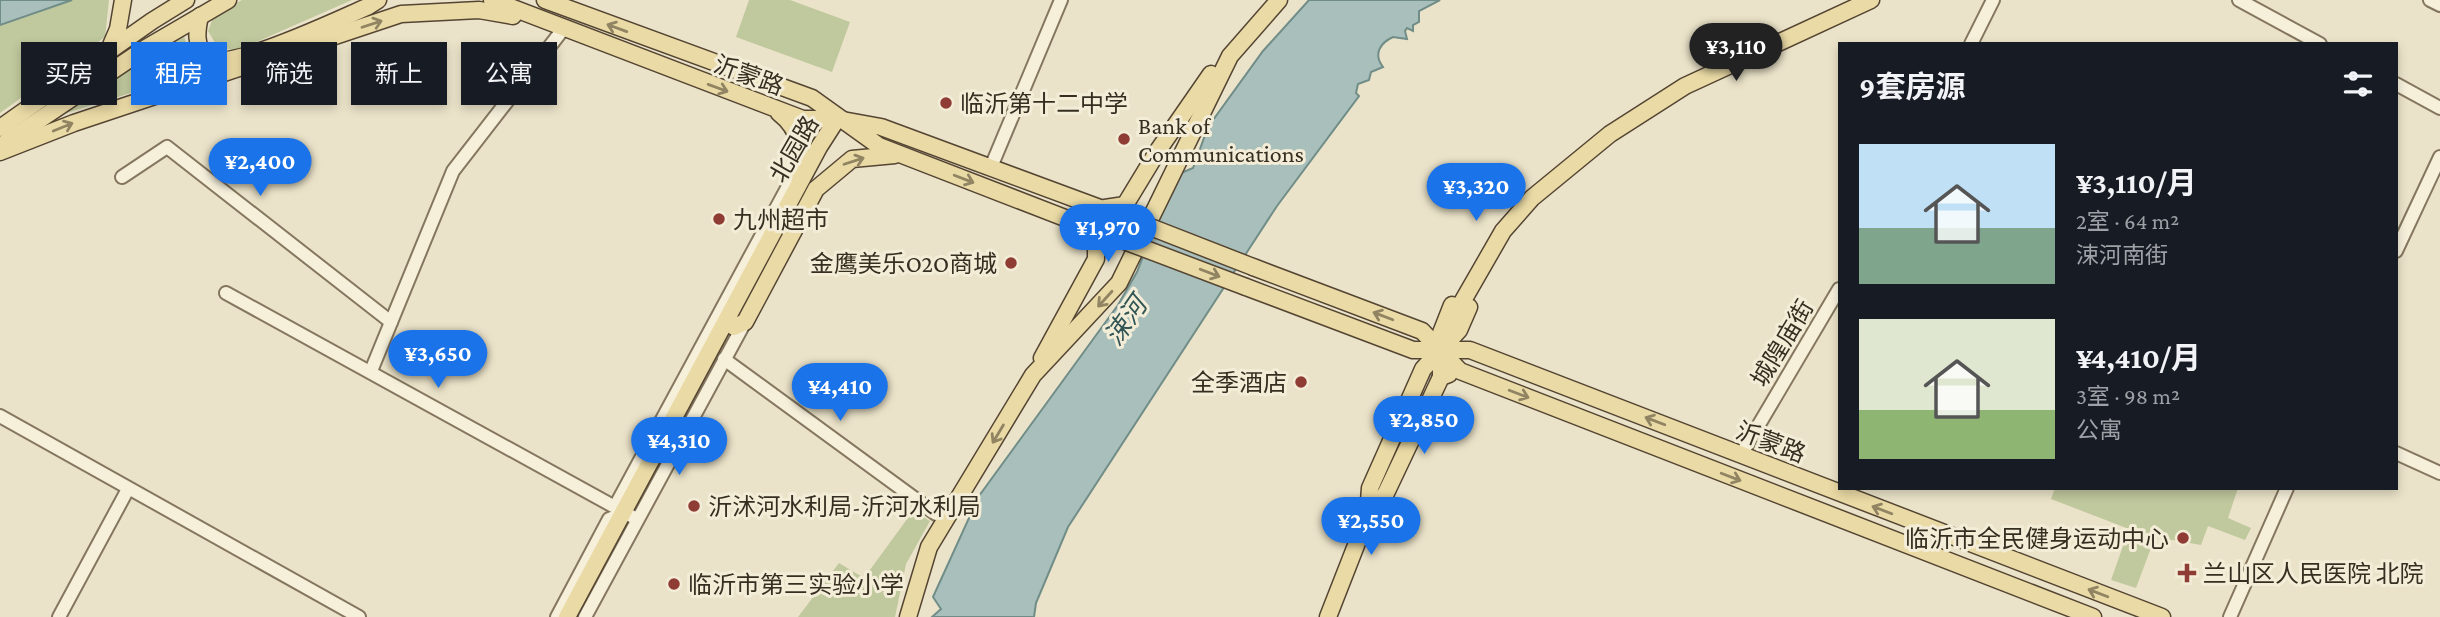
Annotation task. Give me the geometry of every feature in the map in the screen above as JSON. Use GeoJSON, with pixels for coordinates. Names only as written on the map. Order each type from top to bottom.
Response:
{"type":"FeatureCollection","features":[{"type":"Feature","properties":{"kind":"main road"},"geometry":{"type":"LineString","coordinates":[[117,45],[186,0]]}},
{"type":"Feature","properties":{"kind":"main road"},"geometry":{"type":"LineString","coordinates":[[0,146],[146,48],[228,0]]}},
{"type":"Feature","properties":{"kind":"main road"},"geometry":{"type":"LineString","coordinates":[[200,16],[198,43],[206,56],[215,60],[240,58],[367,7],[378,0]]}},
{"type":"Feature","properties":{"kind":"main road","name":"沂蒙路"},"geometry":{"type":"LineString","coordinates":[[492,0],[803,119],[837,119],[881,127],[1422,331],[1460,371],[2093,617]]}},
{"type":"Feature","properties":{"kind":"main road","name":"沂蒙路"},"geometry":{"type":"LineString","coordinates":[[545,0],[813,98],[837,119],[879,146],[1127,242],[1413,350],[1470,351],[2162,617]]}},
{"type":"Feature","properties":{"kind":"main road"},"geometry":{"type":"LineString","coordinates":[[555,0],[572,11]]}},
{"type":"Feature","properties":{"kind":"main road"},"geometry":{"type":"LineString","coordinates":[[1097,207],[1117,208],[1125,205],[1159,149],[1216,68],[1230,56],[1279,0]]}},
{"type":"Feature","properties":{"kind":"main road"},"geometry":{"type":"LineString","coordinates":[[1368,515],[1386,493],[1434,379],[1440,350],[1481,263],[1503,230],[1532,198],[1638,114],[1685,86],[1871,0]]}},
{"type":"Feature","properties":{"kind":"main road"},"geometry":{"type":"LineString","coordinates":[[111,42],[122,7]]}},
{"type":"Feature","properties":{"kind":"main road"},"geometry":{"type":"LineString","coordinates":[[0,152],[74,123],[401,14],[479,10],[544,20]]}},
{"type":"Feature","properties":{"kind":"main road"},"geometry":{"type":"LineString","coordinates":[[1033,375],[1119,283],[1230,56]]}},
{"type":"Feature","properties":{"kind":"main road"},"geometry":{"type":"LineString","coordinates":[[0,128],[32,105]]}},
{"type":"Feature","properties":{"kind":"main road"},"geometry":{"type":"LineString","coordinates":[[772,108],[790,122],[796,132],[801,163],[798,185]]}},
{"type":"Feature","properties":{"kind":"main road","name":"北园路"},"geometry":{"type":"LineString","coordinates":[[578,617],[798,185],[837,119]]}},
{"type":"Feature","properties":{"kind":"main road","name":"北园路"},"geometry":{"type":"LineString","coordinates":[[567,617],[739,324],[827,151],[837,119]]}},
{"type":"Feature","properties":{"kind":"main road"},"geometry":{"type":"LineString","coordinates":[[1135,222],[1133,200],[1172,135],[1178,136],[1181,152]]}},
{"type":"Feature","properties":{"kind":"main road"},"geometry":{"type":"LineString","coordinates":[[739,324],[816,189],[852,159],[901,155]]}},
{"type":"Feature","properties":{"kind":"main road"},"geometry":{"type":"LineString","coordinates":[[908,617],[929,547],[1033,375],[1096,259],[1096,236],[1085,225]]}},
{"type":"Feature","properties":{"kind":"main road"},"geometry":{"type":"LineString","coordinates":[[1079,328],[1070,328],[1067,318],[1106,246],[1127,242]]}},
{"type":"Feature","properties":{"kind":"main road"},"geometry":{"type":"LineString","coordinates":[[1422,331],[1452,324]]}},
{"type":"Feature","properties":{"kind":"main road"},"geometry":{"type":"LineString","coordinates":[[1452,324],[1470,351]]}},
{"type":"Feature","properties":{"kind":"main road"},"geometry":{"type":"LineString","coordinates":[[1368,515],[1370,488],[1423,369],[1440,350]]}},
{"type":"Feature","properties":{"kind":"main road"},"geometry":{"type":"LineString","coordinates":[[1328,617],[1381,485],[1434,379],[1460,371]]}},
{"type":"Feature","properties":{"kind":"street"},"geometry":{"type":"LineString","coordinates":[[991,167],[1060,0]]}},
{"type":"Feature","properties":{"kind":"street"},"geometry":{"type":"LineString","coordinates":[[1972,42],[1993,0]]}},
{"type":"Feature","properties":{"kind":"street"},"geometry":{"type":"LineString","coordinates":[[2239,0],[2316,42]]}},
{"type":"Feature","properties":{"kind":"street"},"geometry":{"type":"LineString","coordinates":[[2430,0],[2440,5]]}},
{"type":"Feature","properties":{"kind":"street"},"geometry":{"type":"LineString","coordinates":[[371,371],[453,171],[564,28]]}},
{"type":"Feature","properties":{"kind":"street"},"geometry":{"type":"LineString","coordinates":[[2398,85],[2440,108]]}},
{"type":"Feature","properties":{"kind":"street"},"geometry":{"type":"LineString","coordinates":[[122,177],[167,147],[391,322]]}},
{"type":"Feature","properties":{"kind":"street"},"geometry":{"type":"LineString","coordinates":[[2398,247],[2440,157]]}},
{"type":"Feature","properties":{"kind":"street"},"geometry":{"type":"LineString","coordinates":[[628,515],[618,501],[801,163]]}},
{"type":"Feature","properties":{"kind":"street","name":"城隍庙街"},"geometry":{"type":"LineString","coordinates":[[1741,455],[1838,291]]}},
{"type":"Feature","properties":{"kind":"street"},"geometry":{"type":"LineString","coordinates":[[226,293],[628,515]]}},
{"type":"Feature","properties":{"kind":"street"},"geometry":{"type":"LineString","coordinates":[[585,617],[724,359],[739,324]]}},
{"type":"Feature","properties":{"kind":"street"},"geometry":{"type":"LineString","coordinates":[[724,359],[936,514]]}},
{"type":"Feature","properties":{"kind":"street"},"geometry":{"type":"LineString","coordinates":[[0,416],[359,617]]}},
{"type":"Feature","properties":{"kind":"street"},"geometry":{"type":"LineString","coordinates":[[2398,454],[2440,473]]}},
{"type":"Feature","properties":{"kind":"street"},"geometry":{"type":"LineString","coordinates":[[59,617],[128,489]]}},
{"type":"Feature","properties":{"kind":"street"},"geometry":{"type":"LineString","coordinates":[[2230,617],[2286,490]]}},
{"type":"Feature","properties":{"kind":"street"},"geometry":{"type":"LineString","coordinates":[[557,617],[608,519],[628,515]]}},
{"type":"Feature","properties":{"kind":"green space"},"geometry":{"type":"Polygon","coordinates":[[[72,0],[109,0],[105,37],[98,42],[21,42],[21,98],[0,113],[0,25],[72,0]]]}},
{"type":"Feature","properties":{"kind":"green space"},"geometry":{"type":"Polygon","coordinates":[[[242,0],[352,0],[256,42],[241,42],[241,49],[236,51],[227,49],[227,42],[215,42],[208,31],[214,15],[242,0]]]}},
{"type":"Feature","properties":{"kind":"green space"},"geometry":{"type":"Polygon","coordinates":[[[749,0],[790,0],[850,22],[832,72],[736,37],[749,0]]]}},
{"type":"Feature","properties":{"kind":"green space"},"geometry":{"type":"Polygon","coordinates":[[[182,31],[186,42],[166,42],[182,31]]]}},
{"type":"Feature","properties":{"kind":"green space"},"geometry":{"type":"Polygon","coordinates":[[[131,66],[131,93],[117,97],[117,75],[131,66]]]}},
{"type":"Feature","properties":{"kind":"green space"},"geometry":{"type":"Polygon","coordinates":[[[73,105],[92,105],[57,116],[73,105]]]}},
{"type":"Feature","properties":{"kind":"green space","name":"临沂市全民健身运动中心"},"geometry":{"type":"Polygon","coordinates":[[[2054,490],[2237,490],[2228,518],[2251,528],[2245,540],[2208,526],[2201,545],[2155,537],[2136,588],[2111,580],[2129,529],[2051,499],[2054,490]]]}},
{"type":"Feature","properties":{"kind":"green space"},"geometry":{"type":"Polygon","coordinates":[[[913,511],[930,521],[906,564],[895,617],[798,617],[839,563],[864,578],[913,511]]]}},
{"type":"Feature","properties":{"kind":"water"},"geometry":{"type":"Polygon","coordinates":[[[0,0],[72,0],[0,25],[0,0]]]}},
{"type":"Feature","properties":{"kind":"water","name":"涑河"},"geometry":{"type":"Polygon","coordinates":[[[1309,0],[1440,0],[1419,11],[1419,22],[1413,25],[1413,31],[1407,28],[1405,31],[1407,39],[1393,37],[1379,49],[1383,67],[1371,72],[1369,80],[1358,84],[1356,93],[1359,96],[1277,206],[1068,527],[1036,603],[1034,617],[932,617],[941,609],[933,597],[979,496],[1118,305],[1137,272],[1174,176],[1193,168],[1208,127],[1263,51],[1309,0]]]}},
{"type":"Feature","properties":{"kind":"tunnel"},"geometry":{"type":"LineString","coordinates":[[1427,380],[1438,354]]}},
{"type":"Feature","properties":{"kind":"place","name":"临沂第十二中学"},"geometry":{"type":"Point","coordinates":[946,103]}},
{"type":"Feature","properties":{"kind":"place","name":"Bank of Communications"},"geometry":{"type":"Point","coordinates":[1124,139]}},
{"type":"Feature","properties":{"kind":"place","name":"九州超市"},"geometry":{"type":"Point","coordinates":[719,219]}},
{"type":"Feature","properties":{"kind":"place","name":"金鹰美乐O2O商城"},"geometry":{"type":"Point","coordinates":[1011,263]}},
{"type":"Feature","properties":{"kind":"place","name":"全季酒店"},"geometry":{"type":"Point","coordinates":[1301,382]}},
{"type":"Feature","properties":{"kind":"place","name":"沂沭河水利局-沂河水利局"},"geometry":{"type":"Point","coordinates":[694,506]}},
{"type":"Feature","properties":{"kind":"place","name":"临沂市全民健身运动中心"},"geometry":{"type":"Point","coordinates":[2183,538]}},
{"type":"Feature","properties":{"kind":"place","name":"兰山区人民医院 北院"},"geometry":{"type":"Point","coordinates":[2187,573]}},
{"type":"Feature","properties":{"kind":"place","name":"临沂市第三实验小学"},"geometry":{"type":"Point","coordinates":[674,584]}}]}
